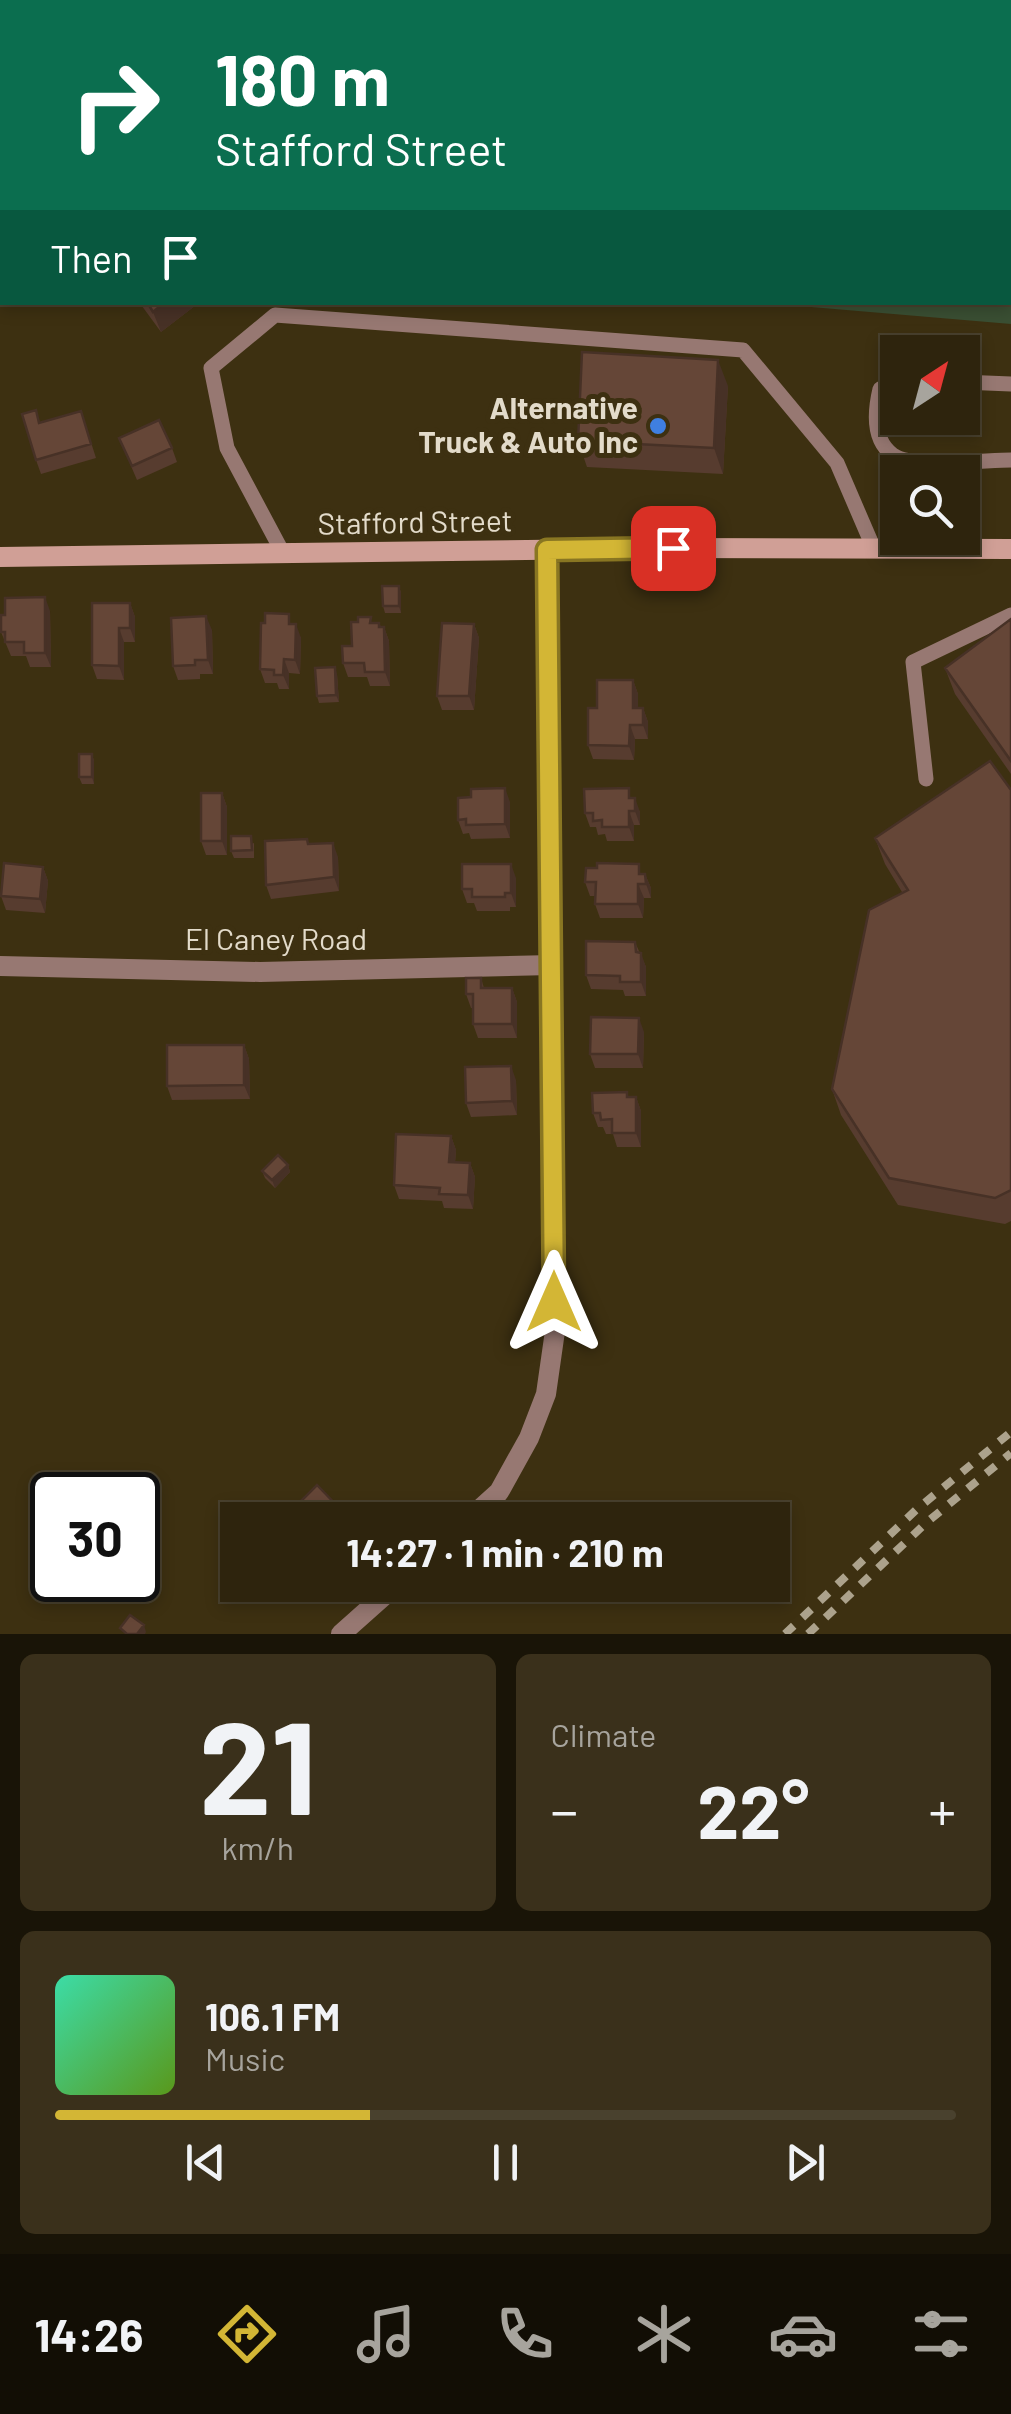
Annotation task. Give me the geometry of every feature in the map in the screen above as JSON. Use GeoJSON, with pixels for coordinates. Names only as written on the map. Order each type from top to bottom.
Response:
{"type":"FeatureCollection","features":[{"type":"Feature","properties":{"kind":"main road","name":"Stafford Street"},"geometry":{"type":"LineString","coordinates":[[0,557],[1011,549]]}},
{"type":"Feature","properties":{"kind":"street"},"geometry":{"type":"LineString","coordinates":[[488,1502],[499,1492],[541,1410],[555,1332],[547,550]]}},
{"type":"Feature","properties":{"kind":"street","name":"El Caney Road"},"geometry":{"type":"LineString","coordinates":[[0,966],[260,972],[552,965]]}},
{"type":"Feature","properties":{"kind":"street"},"geometry":{"type":"LineString","coordinates":[[341,1634],[377,1602]]}},
{"type":"Feature","properties":{"kind":"lane"},"geometry":{"type":"LineString","coordinates":[[284,555],[227,448],[211,368],[275,315],[743,350],[837,463],[874,548]]}},
{"type":"Feature","properties":{"kind":"lane"},"geometry":{"type":"LineString","coordinates":[[980,383],[1011,384]]}},
{"type":"Feature","properties":{"kind":"lane"},"geometry":{"type":"LineString","coordinates":[[880,389],[875,410],[878,433],[892,455],[911,461],[1011,460]]}},
{"type":"Feature","properties":{"kind":"lane"},"geometry":{"type":"LineString","coordinates":[[926,779],[913,662],[1011,615]]}},
{"type":"Feature","properties":{"kind":"green space"},"geometry":{"type":"Polygon","coordinates":[[[788,305],[1011,305],[1011,324],[788,305]]]}},
{"type":"Feature","properties":{"kind":"building","name":"Alternative Truck & Auto Inc"},"geometry":{"type":"Polygon","coordinates":[[[582,352],[718,360],[714,448],[578,441],[582,352]]]}},
{"type":"Feature","properties":{"kind":"building"},"geometry":{"type":"Polygon","coordinates":[[[36,410],[39,423],[81,411],[91,444],[36,460],[22,414],[36,410]]]}},
{"type":"Feature","properties":{"kind":"building"},"geometry":{"type":"Polygon","coordinates":[[[159,420],[172,448],[132,466],[119,438],[159,420]]]}},
{"type":"Feature","properties":{"kind":"building"},"geometry":{"type":"Polygon","coordinates":[[[382,586],[399,586],[399,606],[383,606],[382,586]]]}},
{"type":"Feature","properties":{"kind":"building"},"geometry":{"type":"Polygon","coordinates":[[[45,597],[45,653],[24,653],[24,642],[5,642],[1,615],[5,615],[5,598],[45,597]]]}},
{"type":"Feature","properties":{"kind":"building"},"geometry":{"type":"Polygon","coordinates":[[[92,603],[130,603],[130,628],[119,628],[119,666],[92,665],[92,603]]]}},
{"type":"Feature","properties":{"kind":"building"},"geometry":{"type":"Polygon","coordinates":[[[265,613],[289,614],[289,624],[296,624],[295,660],[284,659],[283,675],[260,669],[261,623],[265,623],[265,613]]]}},
{"type":"Feature","properties":{"kind":"building"},"geometry":{"type":"Polygon","coordinates":[[[206,616],[208,660],[173,666],[171,618],[206,616]]]}},
{"type":"Feature","properties":{"kind":"building"},"geometry":{"type":"Polygon","coordinates":[[[358,617],[371,617],[370,623],[384,627],[385,672],[365,672],[364,663],[343,663],[342,646],[352,646],[351,622],[358,622],[358,617]]]}},
{"type":"Feature","properties":{"kind":"building"},"geometry":{"type":"Polygon","coordinates":[[[1011,619],[1011,761],[945,668],[1011,619]]]}},
{"type":"Feature","properties":{"kind":"building"},"geometry":{"type":"Polygon","coordinates":[[[442,623],[474,624],[469,696],[437,696],[442,623]]]}},
{"type":"Feature","properties":{"kind":"building"},"geometry":{"type":"Polygon","coordinates":[[[335,667],[336,695],[317,696],[315,668],[335,667]]]}},
{"type":"Feature","properties":{"kind":"building"},"geometry":{"type":"Polygon","coordinates":[[[597,680],[633,680],[633,708],[643,708],[643,725],[630,725],[629,746],[588,745],[588,708],[597,708],[597,680]]]}},
{"type":"Feature","properties":{"kind":"building"},"geometry":{"type":"Polygon","coordinates":[[[79,754],[92,754],[92,777],[79,777],[79,754]]]}},
{"type":"Feature","properties":{"kind":"building"},"geometry":{"type":"Polygon","coordinates":[[[990,761],[1011,790],[1011,1190],[995,1198],[889,1178],[832,1089],[869,910],[908,890],[875,838],[990,761]]]}},
{"type":"Feature","properties":{"kind":"building"},"geometry":{"type":"Polygon","coordinates":[[[505,788],[505,824],[466,825],[466,819],[458,820],[458,798],[471,797],[471,789],[505,788]]]}},
{"type":"Feature","properties":{"kind":"building"},"geometry":{"type":"Polygon","coordinates":[[[629,788],[629,798],[635,798],[635,811],[629,811],[629,827],[602,827],[602,820],[593,821],[593,813],[585,813],[584,789],[629,788]]]}},
{"type":"Feature","properties":{"kind":"building"},"geometry":{"type":"Polygon","coordinates":[[[201,793],[222,793],[222,841],[201,841],[201,793]]]}},
{"type":"Feature","properties":{"kind":"building"},"geometry":{"type":"Polygon","coordinates":[[[231,836],[251,836],[252,850],[231,851],[231,836]]]}},
{"type":"Feature","properties":{"kind":"building"},"geometry":{"type":"Polygon","coordinates":[[[307,839],[308,844],[333,843],[334,877],[266,885],[265,841],[307,839]]]}},
{"type":"Feature","properties":{"kind":"building"},"geometry":{"type":"Polygon","coordinates":[[[4,863],[43,867],[40,899],[1,896],[4,863]]]}},
{"type":"Feature","properties":{"kind":"building"},"geometry":{"type":"Polygon","coordinates":[[[597,863],[639,864],[639,874],[645,874],[646,884],[638,884],[638,904],[595,904],[596,882],[585,882],[586,868],[597,868],[597,863]]]}},
{"type":"Feature","properties":{"kind":"building"},"geometry":{"type":"Polygon","coordinates":[[[462,864],[511,864],[511,893],[505,893],[505,897],[472,897],[472,889],[462,889],[462,864]]]}},
{"type":"Feature","properties":{"kind":"building"},"geometry":{"type":"Polygon","coordinates":[[[586,941],[635,942],[636,952],[641,953],[641,982],[620,982],[620,976],[586,975],[586,941]]]}},
{"type":"Feature","properties":{"kind":"building"},"geometry":{"type":"Polygon","coordinates":[[[466,978],[481,978],[481,988],[512,988],[512,1024],[473,1024],[473,994],[466,994],[466,978]]]}},
{"type":"Feature","properties":{"kind":"building"},"geometry":{"type":"Polygon","coordinates":[[[591,1017],[639,1018],[638,1054],[590,1054],[591,1017]]]}},
{"type":"Feature","properties":{"kind":"building"},"geometry":{"type":"Polygon","coordinates":[[[167,1045],[244,1045],[244,1085],[167,1086],[167,1045]]]}},
{"type":"Feature","properties":{"kind":"building"},"geometry":{"type":"Polygon","coordinates":[[[511,1066],[512,1101],[466,1103],[465,1067],[511,1066]]]}},
{"type":"Feature","properties":{"kind":"building"},"geometry":{"type":"Polygon","coordinates":[[[627,1092],[627,1097],[636,1097],[636,1133],[612,1133],[612,1119],[601,1120],[600,1113],[593,1113],[592,1093],[627,1092]]]}},
{"type":"Feature","properties":{"kind":"building"},"geometry":{"type":"Polygon","coordinates":[[[396,1134],[451,1136],[449,1162],[470,1163],[468,1195],[439,1194],[440,1188],[394,1185],[396,1134]]]}},
{"type":"Feature","properties":{"kind":"building"},"geometry":{"type":"Polygon","coordinates":[[[278,1155],[288,1165],[272,1180],[262,1171],[278,1155]]]}},
{"type":"Feature","properties":{"kind":"building"},"geometry":{"type":"Polygon","coordinates":[[[317,1485],[333,1502],[300,1502],[317,1485]]]}},
{"type":"Feature","properties":{"kind":"building"},"geometry":{"type":"Polygon","coordinates":[[[130,1615],[144,1625],[137,1634],[127,1634],[120,1628],[130,1615]]]}},
{"type":"Feature","properties":{"kind":"railway"},"geometry":{"type":"LineString","coordinates":[[785,1634],[917,1509],[1011,1432]]}},
{"type":"Feature","properties":{"kind":"railway"},"geometry":{"type":"LineString","coordinates":[[808,1634],[926,1523],[1011,1453]]}},
{"type":"Feature","properties":{"kind":"place","name":"Alternative Truck & Auto Inc"},"geometry":{"type":"Point","coordinates":[658,426]}},
{"type":"Feature","properties":{"kind":"route"},"geometry":{"type":"LineString","coordinates":[[554,1302],[547,550],[673,548]]}}]}
